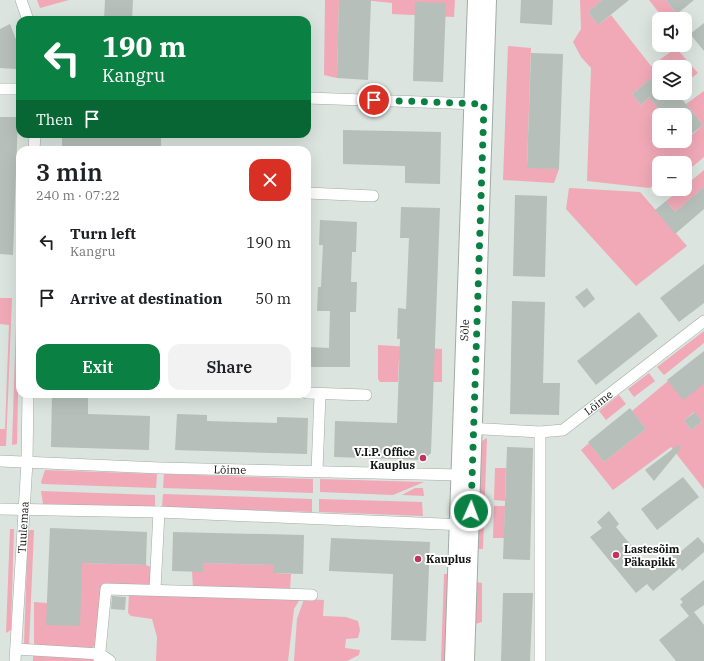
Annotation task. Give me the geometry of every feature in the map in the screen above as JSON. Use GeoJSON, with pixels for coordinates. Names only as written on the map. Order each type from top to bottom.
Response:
{"type":"FeatureCollection","features":[{"type":"Feature","properties":{"kind":"main road","name":"Sõle"},"geometry":{"type":"LineString","coordinates":[[476,0],[479,104]]}},
{"type":"Feature","properties":{"kind":"main road","name":"Sõle"},"geometry":{"type":"LineString","coordinates":[[466,661],[465,525],[468,428],[479,104],[488,0]]}},
{"type":"Feature","properties":{"kind":"main road","name":"Sõle"},"geometry":{"type":"LineString","coordinates":[[454,661],[465,525],[460,475],[468,428]]}},
{"type":"Feature","properties":{"kind":"street"},"geometry":{"type":"LineString","coordinates":[[21,0],[27,16]]}},
{"type":"Feature","properties":{"kind":"street"},"geometry":{"type":"LineString","coordinates":[[0,89],[16,89]]}},
{"type":"Feature","properties":{"kind":"street"},"geometry":{"type":"LineString","coordinates":[[311,98],[479,104]]}},
{"type":"Feature","properties":{"kind":"street"},"geometry":{"type":"LineString","coordinates":[[311,193],[373,196]]}},
{"type":"Feature","properties":{"kind":"street","name":"Lõime"},"geometry":{"type":"LineString","coordinates":[[468,428],[540,432],[563,430],[704,321]]}},
{"type":"Feature","properties":{"kind":"street"},"geometry":{"type":"LineString","coordinates":[[311,394],[366,395]]}},
{"type":"Feature","properties":{"kind":"street"},"geometry":{"type":"LineString","coordinates":[[317,471],[320,395]]}},
{"type":"Feature","properties":{"kind":"street","name":"Tuulemaa"},"geometry":{"type":"LineString","coordinates":[[15,661],[27,462],[28,398]]}},
{"type":"Feature","properties":{"kind":"street"},"geometry":{"type":"LineString","coordinates":[[540,432],[540,661]]}},
{"type":"Feature","properties":{"kind":"street","name":"Lõime"},"geometry":{"type":"LineString","coordinates":[[0,461],[160,468],[460,475]]}},
{"type":"Feature","properties":{"kind":"street"},"geometry":{"type":"LineString","coordinates":[[0,509],[23,511],[159,512],[465,525]]}},
{"type":"Feature","properties":{"kind":"street"},"geometry":{"type":"LineString","coordinates":[[155,589],[159,512]]}},
{"type":"Feature","properties":{"kind":"street"},"geometry":{"type":"LineString","coordinates":[[99,657],[106,588],[312,595]]}},
{"type":"Feature","properties":{"kind":"street"},"geometry":{"type":"LineString","coordinates":[[16,649],[99,657],[110,661]]}},
{"type":"Feature","properties":{"kind":"shaded area"},"geometry":{"type":"Polygon","coordinates":[[[37,0],[69,0],[40,8],[37,0]]]}},
{"type":"Feature","properties":{"kind":"shaded area"},"geometry":{"type":"Polygon","coordinates":[[[325,0],[339,0],[337,78],[324,75],[325,0]]]}},
{"type":"Feature","properties":{"kind":"shaded area"},"geometry":{"type":"Polygon","coordinates":[[[363,0],[455,0],[454,17],[392,14],[392,3],[363,0]]]}},
{"type":"Feature","properties":{"kind":"shaded area"},"geometry":{"type":"Polygon","coordinates":[[[580,0],[602,0],[588,12],[598,25],[611,15],[651,66],[652,65],[652,78],[632,94],[641,105],[649,97],[658,108],[652,108],[652,148],[692,148],[692,135],[703,125],[692,111],[692,108],[689,108],[686,104],[704,91],[704,157],[692,167],[692,156],[652,156],[652,186],[649,188],[587,181],[591,68],[581,57],[573,42],[581,29],[580,0]]]}},
{"type":"Feature","properties":{"kind":"shaded area"},"geometry":{"type":"Polygon","coordinates":[[[649,0],[666,0],[675,12],[658,12],[649,0]]]}},
{"type":"Feature","properties":{"kind":"shaded area"},"geometry":{"type":"Polygon","coordinates":[[[508,46],[531,48],[527,167],[559,169],[554,183],[503,180],[508,46]]]}},
{"type":"Feature","properties":{"kind":"shaded area"},"geometry":{"type":"Polygon","coordinates":[[[670,52],[680,52],[687,60],[659,60],[670,52]]]}},
{"type":"Feature","properties":{"kind":"shaded area"},"geometry":{"type":"Polygon","coordinates":[[[692,66],[698,73],[692,78],[692,66]]]}},
{"type":"Feature","properties":{"kind":"shaded area"},"geometry":{"type":"Polygon","coordinates":[[[704,170],[704,187],[675,212],[666,201],[672,196],[692,196],[692,180],[704,170]]]}},
{"type":"Feature","properties":{"kind":"shaded area"},"geometry":{"type":"Polygon","coordinates":[[[569,188],[640,192],[687,246],[636,286],[566,209],[569,188]]]}},
{"type":"Feature","properties":{"kind":"shaded area"},"geometry":{"type":"Polygon","coordinates":[[[0,298],[12,298],[6,446],[0,446],[0,429],[5,429],[9,325],[0,324],[0,298]]]}},
{"type":"Feature","properties":{"kind":"shaded area"},"geometry":{"type":"Polygon","coordinates":[[[16,324],[16,398],[18,398],[17,444],[12,445],[16,324]]]}},
{"type":"Feature","properties":{"kind":"shaded area"},"geometry":{"type":"Polygon","coordinates":[[[704,331],[704,343],[664,375],[657,367],[704,331]]]}},
{"type":"Feature","properties":{"kind":"shaded area"},"geometry":{"type":"Polygon","coordinates":[[[378,345],[442,349],[442,382],[433,382],[399,359],[398,382],[380,382],[378,379],[378,345]]]}},
{"type":"Feature","properties":{"kind":"shaded area"},"geometry":{"type":"Polygon","coordinates":[[[649,373],[655,381],[634,397],[628,389],[649,373]]]}},
{"type":"Feature","properties":{"kind":"shaded area"},"geometry":{"type":"Polygon","coordinates":[[[668,381],[704,384],[704,489],[671,447],[613,490],[581,450],[589,443],[604,462],[646,429],[632,411],[668,381]],[[694,412],[684,420],[691,430],[702,422],[694,412]]]}},
{"type":"Feature","properties":{"kind":"shaded area"},"geometry":{"type":"Polygon","coordinates":[[[619,395],[626,404],[606,420],[599,411],[619,395]]]}},
{"type":"Feature","properties":{"kind":"shaded area"},"geometry":{"type":"Polygon","coordinates":[[[487,438],[483,549],[477,549],[481,445],[482,441],[487,438]]]}},
{"type":"Feature","properties":{"kind":"shaded area"},"geometry":{"type":"Polygon","coordinates":[[[495,468],[506,468],[505,501],[494,500],[495,468]]]}},
{"type":"Feature","properties":{"kind":"shaded area"},"geometry":{"type":"Polygon","coordinates":[[[45,470],[157,474],[156,488],[42,484],[41,482],[45,470]]]}},
{"type":"Feature","properties":{"kind":"shaded area"},"geometry":{"type":"Polygon","coordinates":[[[164,474],[313,479],[313,493],[163,488],[164,474]]]}},
{"type":"Feature","properties":{"kind":"shaded area"},"geometry":{"type":"Polygon","coordinates":[[[320,479],[424,482],[393,495],[320,492],[320,479]]]}},
{"type":"Feature","properties":{"kind":"shaded area"},"geometry":{"type":"Polygon","coordinates":[[[415,488],[423,488],[424,496],[402,495],[415,488]]]}},
{"type":"Feature","properties":{"kind":"shaded area"},"geometry":{"type":"Polygon","coordinates":[[[41,491],[155,495],[155,507],[43,504],[41,491]]]}},
{"type":"Feature","properties":{"kind":"shaded area"},"geometry":{"type":"Polygon","coordinates":[[[163,494],[312,499],[312,512],[162,507],[163,494]]]}},
{"type":"Feature","properties":{"kind":"shaded area"},"geometry":{"type":"Polygon","coordinates":[[[319,499],[422,502],[423,516],[319,512],[319,499]]]}},
{"type":"Feature","properties":{"kind":"shaded area"},"geometry":{"type":"Polygon","coordinates":[[[494,506],[505,506],[504,538],[493,538],[494,506]]]}},
{"type":"Feature","properties":{"kind":"shaded area"},"geometry":{"type":"Polygon","coordinates":[[[10,529],[14,529],[11,630],[6,633],[10,529]]]}},
{"type":"Feature","properties":{"kind":"shaded area"},"geometry":{"type":"Polygon","coordinates":[[[28,530],[34,530],[29,646],[24,643],[28,530]]]}},
{"type":"Feature","properties":{"kind":"shaded area"},"geometry":{"type":"Polygon","coordinates":[[[82,563],[146,565],[151,567],[150,584],[146,586],[102,584],[99,642],[89,650],[34,647],[34,602],[47,603],[82,563]]]}},
{"type":"Feature","properties":{"kind":"shaded area"},"geometry":{"type":"Polygon","coordinates":[[[203,563],[274,565],[274,573],[291,574],[290,590],[193,588],[192,571],[203,571],[203,563]]]}},
{"type":"Feature","properties":{"kind":"shaded area"},"geometry":{"type":"Polygon","coordinates":[[[444,574],[450,574],[447,661],[441,661],[444,574]]]}},
{"type":"Feature","properties":{"kind":"shaded area"},"geometry":{"type":"Polygon","coordinates":[[[476,582],[482,583],[482,622],[475,624],[476,582]]]}},
{"type":"Feature","properties":{"kind":"shaded area"},"geometry":{"type":"Polygon","coordinates":[[[129,594],[300,599],[294,609],[288,661],[156,661],[157,637],[152,619],[131,616],[128,613],[129,594]]]}},
{"type":"Feature","properties":{"kind":"shaded area"},"geometry":{"type":"Polygon","coordinates":[[[304,599],[324,600],[323,616],[346,617],[358,621],[360,630],[358,638],[346,639],[345,648],[360,650],[359,655],[347,661],[294,661],[297,619],[304,599]]]}},
{"type":"Feature","properties":{"kind":"shaded area"},"geometry":{"type":"Polygon","coordinates":[[[33,656],[92,658],[95,661],[33,661],[33,656]]]}},
{"type":"Feature","properties":{"kind":"building"},"geometry":{"type":"Polygon","coordinates":[[[105,0],[133,0],[132,16],[104,16],[105,0]]]}},
{"type":"Feature","properties":{"kind":"building"},"geometry":{"type":"Polygon","coordinates":[[[339,0],[371,0],[368,80],[337,78],[339,0]]]}},
{"type":"Feature","properties":{"kind":"building"},"geometry":{"type":"Polygon","coordinates":[[[521,0],[553,0],[552,25],[520,23],[521,0]]]}},
{"type":"Feature","properties":{"kind":"building"},"geometry":{"type":"Polygon","coordinates":[[[602,0],[629,0],[598,25],[588,12],[602,0]]]}},
{"type":"Feature","properties":{"kind":"building"},"geometry":{"type":"Polygon","coordinates":[[[666,0],[694,0],[679,12],[675,12],[666,0]]]}},
{"type":"Feature","properties":{"kind":"building"},"geometry":{"type":"Polygon","coordinates":[[[415,2],[446,3],[443,82],[413,81],[415,2]]]}},
{"type":"Feature","properties":{"kind":"building"},"geometry":{"type":"Polygon","coordinates":[[[704,23],[704,51],[692,36],[692,32],[704,23]]]}},
{"type":"Feature","properties":{"kind":"building"},"geometry":{"type":"Polygon","coordinates":[[[10,24],[16,39],[16,69],[0,68],[0,29],[10,24]]]}},
{"type":"Feature","properties":{"kind":"building"},"geometry":{"type":"Polygon","coordinates":[[[531,53],[563,54],[559,169],[527,168],[531,53]]]}},
{"type":"Feature","properties":{"kind":"building"},"geometry":{"type":"Polygon","coordinates":[[[652,78],[652,100],[683,100],[689,108],[658,108],[649,97],[641,105],[632,94],[652,78]]]}},
{"type":"Feature","properties":{"kind":"building"},"geometry":{"type":"Polygon","coordinates":[[[692,111],[703,125],[692,134],[692,111]]]}},
{"type":"Feature","properties":{"kind":"building"},"geometry":{"type":"Polygon","coordinates":[[[0,117],[16,117],[16,138],[17,138],[13,255],[0,254],[0,117]]]}},
{"type":"Feature","properties":{"kind":"building"},"geometry":{"type":"Polygon","coordinates":[[[343,130],[441,132],[440,184],[405,183],[405,166],[343,164],[343,130]]]}},
{"type":"Feature","properties":{"kind":"building"},"geometry":{"type":"Polygon","coordinates":[[[62,138],[161,138],[161,146],[62,146],[62,138]]]}},
{"type":"Feature","properties":{"kind":"building"},"geometry":{"type":"Polygon","coordinates":[[[704,187],[704,209],[675,234],[655,210],[666,201],[675,212],[704,187]]]}},
{"type":"Feature","properties":{"kind":"building"},"geometry":{"type":"Polygon","coordinates":[[[515,195],[547,196],[545,277],[513,276],[515,195]]]}},
{"type":"Feature","properties":{"kind":"building"},"geometry":{"type":"Polygon","coordinates":[[[401,207],[440,208],[431,453],[423,460],[334,457],[335,421],[397,423],[400,339],[397,339],[398,308],[406,309],[409,238],[400,238],[401,207]]]}},
{"type":"Feature","properties":{"kind":"building"},"geometry":{"type":"Polygon","coordinates":[[[320,220],[357,222],[356,252],[352,252],[351,282],[357,282],[356,312],[350,312],[350,367],[311,367],[311,347],[329,348],[330,311],[317,311],[318,287],[321,287],[323,245],[319,245],[320,220]]]}},
{"type":"Feature","properties":{"kind":"building"},"geometry":{"type":"Polygon","coordinates":[[[704,264],[704,303],[679,322],[660,298],[704,264]]]}},
{"type":"Feature","properties":{"kind":"building"},"geometry":{"type":"Polygon","coordinates":[[[587,288],[595,299],[584,308],[575,297],[587,288]]]}},
{"type":"Feature","properties":{"kind":"building"},"geometry":{"type":"Polygon","coordinates":[[[512,301],[545,302],[543,383],[560,383],[559,415],[510,414],[512,301]]]}},
{"type":"Feature","properties":{"kind":"building"},"geometry":{"type":"Polygon","coordinates":[[[639,312],[658,336],[596,385],[577,361],[639,312]]]}},
{"type":"Feature","properties":{"kind":"building"},"geometry":{"type":"Polygon","coordinates":[[[704,351],[704,384],[683,400],[667,380],[704,351]]]}},
{"type":"Feature","properties":{"kind":"building"},"geometry":{"type":"Polygon","coordinates":[[[52,398],[88,398],[88,414],[150,416],[149,450],[51,447],[52,398]]]}},
{"type":"Feature","properties":{"kind":"building"},"geometry":{"type":"Polygon","coordinates":[[[630,408],[646,429],[604,462],[588,442],[630,408]]]}},
{"type":"Feature","properties":{"kind":"building"},"geometry":{"type":"Polygon","coordinates":[[[695,412],[702,422],[691,430],[684,420],[695,412]]]}},
{"type":"Feature","properties":{"kind":"building"},"geometry":{"type":"Polygon","coordinates":[[[177,414],[207,415],[207,421],[277,423],[277,417],[308,418],[307,454],[175,450],[177,414]]]}},
{"type":"Feature","properties":{"kind":"building"},"geometry":{"type":"Polygon","coordinates":[[[678,445],[681,448],[654,481],[645,470],[678,445]]]}},
{"type":"Feature","properties":{"kind":"building"},"geometry":{"type":"Polygon","coordinates":[[[507,447],[533,448],[530,560],[503,559],[507,447]]]}},
{"type":"Feature","properties":{"kind":"building"},"geometry":{"type":"Polygon","coordinates":[[[683,477],[699,497],[657,530],[641,509],[683,477]]]}},
{"type":"Feature","properties":{"kind":"building"},"geometry":{"type":"Polygon","coordinates":[[[609,511],[619,524],[616,527],[652,571],[677,550],[679,553],[698,537],[704,544],[704,552],[682,571],[680,568],[653,591],[647,584],[636,593],[590,537],[602,528],[597,522],[609,511]]]}},
{"type":"Feature","properties":{"kind":"building"},"geometry":{"type":"Polygon","coordinates":[[[50,528],[147,532],[146,565],[82,563],[80,626],[46,625],[50,528]]]}},
{"type":"Feature","properties":{"kind":"building"},"geometry":{"type":"Polygon","coordinates":[[[173,532],[304,535],[303,574],[273,573],[274,565],[203,563],[203,572],[172,571],[173,532]]]}},
{"type":"Feature","properties":{"kind":"building"},"geometry":{"type":"Polygon","coordinates":[[[331,538],[430,542],[426,641],[391,640],[393,574],[329,571],[331,538]]]}},
{"type":"Feature","properties":{"kind":"building"},"geometry":{"type":"Polygon","coordinates":[[[704,580],[704,605],[694,612],[704,625],[704,661],[676,661],[659,640],[689,616],[680,605],[683,602],[680,599],[704,580]]]}},
{"type":"Feature","properties":{"kind":"building"},"geometry":{"type":"Polygon","coordinates":[[[503,593],[533,593],[530,661],[501,661],[503,593]]]}},
{"type":"Feature","properties":{"kind":"building"},"geometry":{"type":"Polygon","coordinates":[[[112,596],[126,597],[125,610],[111,609],[112,596]]]}},
{"type":"Feature","properties":{"kind":"place","name":"V.I.P. Office Kauplus"},"geometry":{"type":"Point","coordinates":[423,458]}},
{"type":"Feature","properties":{"kind":"place","name":"Lastesõim Päkapikk"},"geometry":{"type":"Point","coordinates":[616,555]}},
{"type":"Feature","properties":{"kind":"place","name":"Kauplus"},"geometry":{"type":"Point","coordinates":[418,559]}},
{"type":"Feature","properties":{"kind":"route"},"geometry":{"type":"LineString","coordinates":[[374,100],[484,104],[479,320],[471,511]]}}]}
